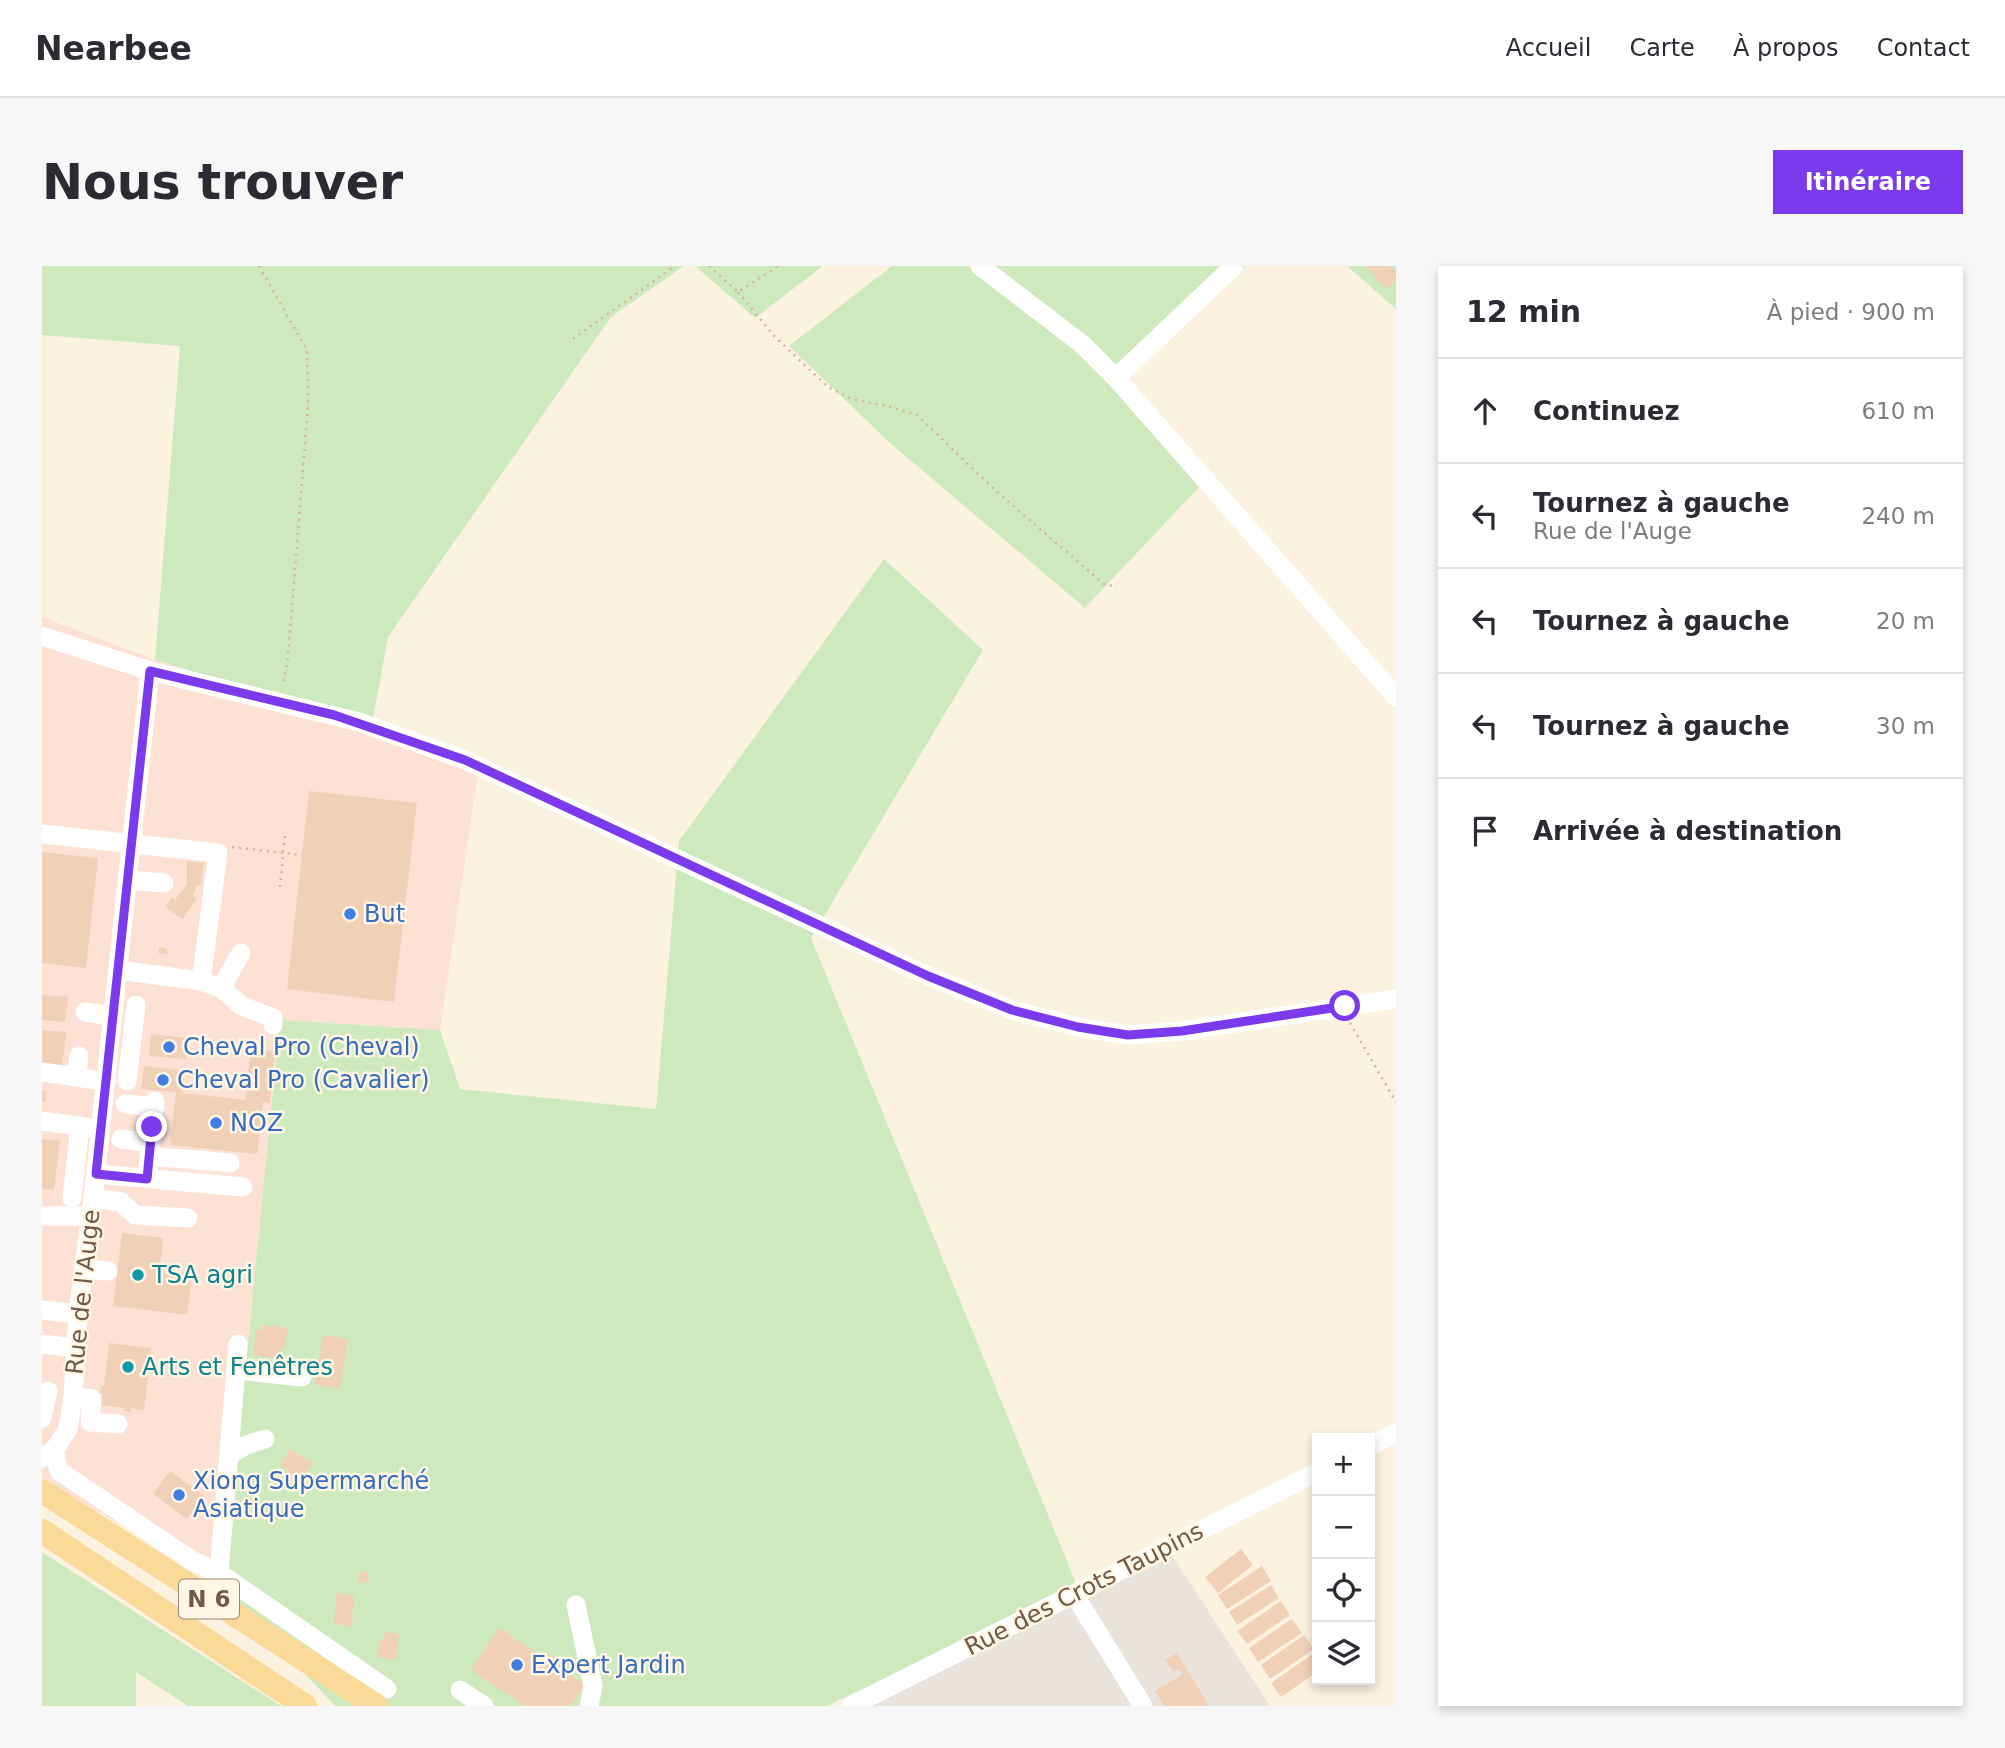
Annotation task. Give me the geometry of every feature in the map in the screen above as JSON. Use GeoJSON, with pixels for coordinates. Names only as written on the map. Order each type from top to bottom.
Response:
{"type":"FeatureCollection","features":[{"type":"Feature","properties":{"kind":"main road","name":"N 6"},"geometry":{"type":"LineString","coordinates":[[42,1491],[382,1698]]}},
{"type":"Feature","properties":{"kind":"main road","name":"N 6"},"geometry":{"type":"LineString","coordinates":[[42,1531],[305,1706]]}},
{"type":"Feature","properties":{"kind":"street"},"geometry":{"type":"LineString","coordinates":[[980,266],[1083,345],[1116,378],[1396,697]]}},
{"type":"Feature","properties":{"kind":"street"},"geometry":{"type":"LineString","coordinates":[[1116,378],[1234,266]]}},
{"type":"Feature","properties":{"kind":"street"},"geometry":{"type":"LineString","coordinates":[[42,636],[150,671],[359,722],[465,760],[928,976],[1012,1010],[1078,1027],[1128,1035],[1182,1031],[1396,999]]}},
{"type":"Feature","properties":{"kind":"street","name":"Rue de l'Auge"},"geometry":{"type":"LineString","coordinates":[[49,1454],[68,1429],[73,1396],[78,1314],[96,1174],[150,671]]}},
{"type":"Feature","properties":{"kind":"street"},"geometry":{"type":"LineString","coordinates":[[42,834],[218,853],[201,981]]}},
{"type":"Feature","properties":{"kind":"street"},"geometry":{"type":"LineString","coordinates":[[128,880],[164,883]]}},
{"type":"Feature","properties":{"kind":"street"},"geometry":{"type":"LineString","coordinates":[[221,988],[241,953]]}},
{"type":"Feature","properties":{"kind":"street"},"geometry":{"type":"LineString","coordinates":[[118,970],[201,981],[221,988],[242,1006],[273,1018],[273,1025]]}},
{"type":"Feature","properties":{"kind":"street"},"geometry":{"type":"LineString","coordinates":[[127,1081],[136,1005]]}},
{"type":"Feature","properties":{"kind":"street"},"geometry":{"type":"LineString","coordinates":[[85,1012],[133,1031]]}},
{"type":"Feature","properties":{"kind":"street"},"geometry":{"type":"LineString","coordinates":[[76,1077],[79,1056]]}},
{"type":"Feature","properties":{"kind":"street"},"geometry":{"type":"LineString","coordinates":[[42,1072],[106,1082]]}},
{"type":"Feature","properties":{"kind":"street"},"geometry":{"type":"LineString","coordinates":[[125,1104],[155,1104],[147,1179]]}},
{"type":"Feature","properties":{"kind":"street"},"geometry":{"type":"LineString","coordinates":[[42,1121],[101,1129]]}},
{"type":"Feature","properties":{"kind":"street"},"geometry":{"type":"LineString","coordinates":[[72,1198],[80,1126]]}},
{"type":"Feature","properties":{"kind":"street"},"geometry":{"type":"LineString","coordinates":[[121,1139],[150,1150],[230,1163]]}},
{"type":"Feature","properties":{"kind":"street"},"geometry":{"type":"LineString","coordinates":[[96,1174],[243,1187]]}},
{"type":"Feature","properties":{"kind":"street"},"geometry":{"type":"LineString","coordinates":[[42,1216],[121,1202],[135,1215],[188,1218]]}},
{"type":"Feature","properties":{"kind":"street"},"geometry":{"type":"LineString","coordinates":[[84,1269],[108,1271]]}},
{"type":"Feature","properties":{"kind":"street"},"geometry":{"type":"LineString","coordinates":[[42,1310],[78,1314]]}},
{"type":"Feature","properties":{"kind":"street"},"geometry":{"type":"LineString","coordinates":[[42,1344],[75,1348]]}},
{"type":"Feature","properties":{"kind":"street"},"geometry":{"type":"LineString","coordinates":[[219,1573],[239,1344]]}},
{"type":"Feature","properties":{"kind":"street"},"geometry":{"type":"LineString","coordinates":[[237,1370],[302,1377]]}},
{"type":"Feature","properties":{"kind":"street"},"geometry":{"type":"LineString","coordinates":[[42,1418],[48,1391]]}},
{"type":"Feature","properties":{"kind":"street"},"geometry":{"type":"LineString","coordinates":[[73,1396],[92,1399],[90,1422],[118,1424]]}},
{"type":"Feature","properties":{"kind":"street"},"geometry":{"type":"LineString","coordinates":[[1375,1444],[1396,1433]]}},
{"type":"Feature","properties":{"kind":"street"},"geometry":{"type":"LineString","coordinates":[[230,1455],[246,1444],[265,1439]]}},
{"type":"Feature","properties":{"kind":"street"},"geometry":{"type":"LineString","coordinates":[[49,1454],[55,1455],[59,1471],[193,1561],[219,1573],[382,1698]]}},
{"type":"Feature","properties":{"kind":"street","name":"Rue des Crots Taupins"},"geometry":{"type":"LineString","coordinates":[[857,1705],[1312,1475]]}},
{"type":"Feature","properties":{"kind":"street"},"geometry":{"type":"LineString","coordinates":[[1074,1594],[1143,1706]]}},
{"type":"Feature","properties":{"kind":"street"},"geometry":{"type":"LineString","coordinates":[[576,1605],[593,1686],[589,1706]]}},
{"type":"Feature","properties":{"kind":"street"},"geometry":{"type":"LineString","coordinates":[[460,1690],[484,1706]]}},
{"type":"Feature","properties":{"kind":"path"},"geometry":{"type":"LineString","coordinates":[[259,266],[307,350],[308,407],[288,657],[281,702]]}},
{"type":"Feature","properties":{"kind":"path"},"geometry":{"type":"LineString","coordinates":[[573,339],[675,266]]}},
{"type":"Feature","properties":{"kind":"path"},"geometry":{"type":"LineString","coordinates":[[709,266],[738,292],[775,337],[828,387],[852,399],[917,415],[996,491],[1104,584],[1117,587]]}},
{"type":"Feature","properties":{"kind":"path"},"geometry":{"type":"LineString","coordinates":[[738,292],[778,266]]}},
{"type":"Feature","properties":{"kind":"path"},"geometry":{"type":"LineString","coordinates":[[280,887],[285,835]]}},
{"type":"Feature","properties":{"kind":"path"},"geometry":{"type":"LineString","coordinates":[[1345,1006],[1351,1025],[1396,1102]]}},
{"type":"Feature","properties":{"kind":"shaded area"},"geometry":{"type":"Polygon","coordinates":[[[42,617],[155,660],[480,759],[440,1030],[280,1020],[224,1586],[42,1476],[42,617]]]}},
{"type":"Feature","properties":{"kind":"shaded area"},"geometry":{"type":"Polygon","coordinates":[[[1162,1540],[1270,1706],[864,1706],[857,1691],[1162,1540]]]}},
{"type":"Feature","properties":{"kind":"green space"},"geometry":{"type":"Polygon","coordinates":[[[42,266],[684,266],[611,317],[388,637],[372,724],[155,660],[180,346],[42,335],[42,266]]]}},
{"type":"Feature","properties":{"kind":"green space"},"geometry":{"type":"Polygon","coordinates":[[[695,266],[823,266],[755,318],[695,266]]]}},
{"type":"Feature","properties":{"kind":"green space"},"geometry":{"type":"Polygon","coordinates":[[[892,266],[1246,266],[1115,387],[1201,485],[1085,608],[890,443],[789,346],[892,266]]]}},
{"type":"Feature","properties":{"kind":"green space"},"geometry":{"type":"Polygon","coordinates":[[[1347,266],[1396,266],[1396,309],[1347,266]]]}},
{"type":"Feature","properties":{"kind":"green space"},"geometry":{"type":"Polygon","coordinates":[[[884,559],[983,650],[811,938],[1076,1583],[827,1706],[335,1706],[224,1586],[280,1020],[440,1030],[460,1089],[656,1109],[679,841],[884,559]]]}},
{"type":"Feature","properties":{"kind":"green space"},"geometry":{"type":"Polygon","coordinates":[[[42,1552],[281,1706],[188,1706],[136,1672],[136,1706],[42,1706],[42,1552]]]}},
{"type":"Feature","properties":{"kind":"building"},"geometry":{"type":"Polygon","coordinates":[[[1365,266],[1390,266],[1396,272],[1396,280],[1387,289],[1365,266]]]}},
{"type":"Feature","properties":{"kind":"building","name":"But"},"geometry":{"type":"Polygon","coordinates":[[[309,791],[417,803],[394,1002],[287,989],[309,791]]]}},
{"type":"Feature","properties":{"kind":"building"},"geometry":{"type":"Polygon","coordinates":[[[42,852],[98,858],[86,968],[42,963],[42,852]]]}},
{"type":"Feature","properties":{"kind":"building"},"geometry":{"type":"Polygon","coordinates":[[[187,861],[204,863],[201,885],[197,885],[193,896],[197,898],[183,919],[165,907],[172,897],[175,900],[187,884],[187,861]]]}},
{"type":"Feature","properties":{"kind":"building"},"geometry":{"type":"Polygon","coordinates":[[[159,947],[167,949],[167,954],[158,953],[159,947]]]}},
{"type":"Feature","properties":{"kind":"building"},"geometry":{"type":"Polygon","coordinates":[[[42,995],[68,997],[65,1022],[42,1020],[42,995]]]}},
{"type":"Feature","properties":{"kind":"building"},"geometry":{"type":"Polygon","coordinates":[[[42,1030],[66,1032],[62,1069],[42,1067],[42,1030]]]}},
{"type":"Feature","properties":{"kind":"building","name":"Cheval Pro (Cheval)"},"geometry":{"type":"Polygon","coordinates":[[[151,1034],[188,1038],[186,1059],[149,1056],[151,1034]]]}},
{"type":"Feature","properties":{"kind":"building","name":"NOZ"},"geometry":{"type":"Polygon","coordinates":[[[251,1049],[275,1051],[270,1103],[263,1102],[257,1154],[170,1145],[176,1092],[141,1089],[144,1066],[185,1071],[182,1093],[245,1100],[251,1049]]]}},
{"type":"Feature","properties":{"kind":"building"},"geometry":{"type":"Polygon","coordinates":[[[42,1091],[47,1091],[46,1102],[42,1101],[42,1091]]]}},
{"type":"Feature","properties":{"kind":"building"},"geometry":{"type":"Polygon","coordinates":[[[42,1139],[60,1141],[54,1190],[42,1189],[42,1139]]]}},
{"type":"Feature","properties":{"kind":"building","name":"TSA agri"},"geometry":{"type":"Polygon","coordinates":[[[122,1233],[163,1238],[160,1272],[192,1276],[187,1315],[113,1306],[122,1233]]]}},
{"type":"Feature","properties":{"kind":"building"},"geometry":{"type":"Polygon","coordinates":[[[262,1325],[288,1328],[284,1349],[280,1349],[278,1358],[253,1355],[256,1330],[261,1330],[262,1325]]]}},
{"type":"Feature","properties":{"kind":"building"},"geometry":{"type":"Polygon","coordinates":[[[323,1335],[348,1339],[340,1388],[315,1385],[316,1377],[312,1376],[315,1359],[319,1360],[323,1335]]]}},
{"type":"Feature","properties":{"kind":"building","name":"Arts et Fenêtres"},"geometry":{"type":"Polygon","coordinates":[[[109,1343],[151,1348],[144,1410],[131,1408],[131,1412],[124,1411],[124,1408],[102,1405],[103,1393],[100,1393],[101,1386],[104,1386],[109,1343]]]}},
{"type":"Feature","properties":{"kind":"building"},"geometry":{"type":"Polygon","coordinates":[[[290,1449],[313,1463],[298,1485],[284,1476],[288,1470],[280,1465],[290,1449]]]}},
{"type":"Feature","properties":{"kind":"building","name":"Xiong Supermarché Asiatique"},"geometry":{"type":"Polygon","coordinates":[[[170,1471],[204,1496],[187,1519],[153,1494],[170,1471]]]}},
{"type":"Feature","properties":{"kind":"building"},"geometry":{"type":"Polygon","coordinates":[[[1241,1549],[1253,1565],[1218,1593],[1205,1577],[1241,1549]]]}},
{"type":"Feature","properties":{"kind":"building"},"geometry":{"type":"Polygon","coordinates":[[[1262,1566],[1271,1581],[1227,1609],[1218,1595],[1262,1566]]]}},
{"type":"Feature","properties":{"kind":"building"},"geometry":{"type":"Polygon","coordinates":[[[368,1572],[369,1582],[359,1583],[358,1573],[368,1572]]]}},
{"type":"Feature","properties":{"kind":"building"},"geometry":{"type":"Polygon","coordinates":[[[1271,1585],[1279,1598],[1237,1625],[1229,1612],[1271,1585]]]}},
{"type":"Feature","properties":{"kind":"building"},"geometry":{"type":"Polygon","coordinates":[[[336,1593],[354,1595],[352,1626],[334,1624],[336,1593]]]}},
{"type":"Feature","properties":{"kind":"building"},"geometry":{"type":"Polygon","coordinates":[[[1281,1601],[1290,1615],[1247,1644],[1237,1631],[1281,1601]]]}},
{"type":"Feature","properties":{"kind":"building"},"geometry":{"type":"Polygon","coordinates":[[[1292,1619],[1302,1633],[1258,1662],[1249,1648],[1292,1619]]]}},
{"type":"Feature","properties":{"kind":"building","name":"Expert Jardin"},"geometry":{"type":"Polygon","coordinates":[[[499,1628],[545,1658],[548,1653],[562,1663],[558,1667],[585,1684],[570,1706],[525,1706],[471,1670],[499,1628]]]}},
{"type":"Feature","properties":{"kind":"building"},"geometry":{"type":"Polygon","coordinates":[[[384,1632],[399,1634],[396,1659],[377,1657],[384,1632]]]}},
{"type":"Feature","properties":{"kind":"building"},"geometry":{"type":"Polygon","coordinates":[[[1304,1635],[1312,1646],[1312,1650],[1270,1679],[1261,1665],[1304,1635]]]}},
{"type":"Feature","properties":{"kind":"building"},"geometry":{"type":"Polygon","coordinates":[[[1177,1653],[1209,1706],[1164,1706],[1155,1691],[1183,1674],[1179,1669],[1173,1672],[1165,1660],[1177,1653]]]}},
{"type":"Feature","properties":{"kind":"building"},"geometry":{"type":"Polygon","coordinates":[[[1312,1654],[1312,1675],[1281,1697],[1271,1683],[1312,1654]]]}},
{"type":"Feature","properties":{"kind":"place","name":"But"},"geometry":{"type":"Point","coordinates":[350,914]}},
{"type":"Feature","properties":{"kind":"place","name":"Cheval Pro (Cheval)"},"geometry":{"type":"Point","coordinates":[169,1047]}},
{"type":"Feature","properties":{"kind":"place","name":"Cheval Pro (Cavalier)"},"geometry":{"type":"Point","coordinates":[163,1080]}},
{"type":"Feature","properties":{"kind":"place","name":"NOZ"},"geometry":{"type":"Point","coordinates":[216,1123]}},
{"type":"Feature","properties":{"kind":"place","name":"TSA agri"},"geometry":{"type":"Point","coordinates":[138,1275]}},
{"type":"Feature","properties":{"kind":"place","name":"Arts et Fenêtres"},"geometry":{"type":"Point","coordinates":[128,1367]}},
{"type":"Feature","properties":{"kind":"place","name":"Xiong Supermarché Asiatique"},"geometry":{"type":"Point","coordinates":[179,1495]}},
{"type":"Feature","properties":{"kind":"place","name":"Expert Jardin"},"geometry":{"type":"Point","coordinates":[517,1665]}},
{"type":"Feature","properties":{"kind":"route"},"geometry":{"type":"LineString","coordinates":[[152,1127],[147,1179],[96,1174],[150,671],[359,722],[465,760],[928,976],[1012,1010],[1078,1027],[1128,1035],[1182,1031],[1345,1006]]}}]}
